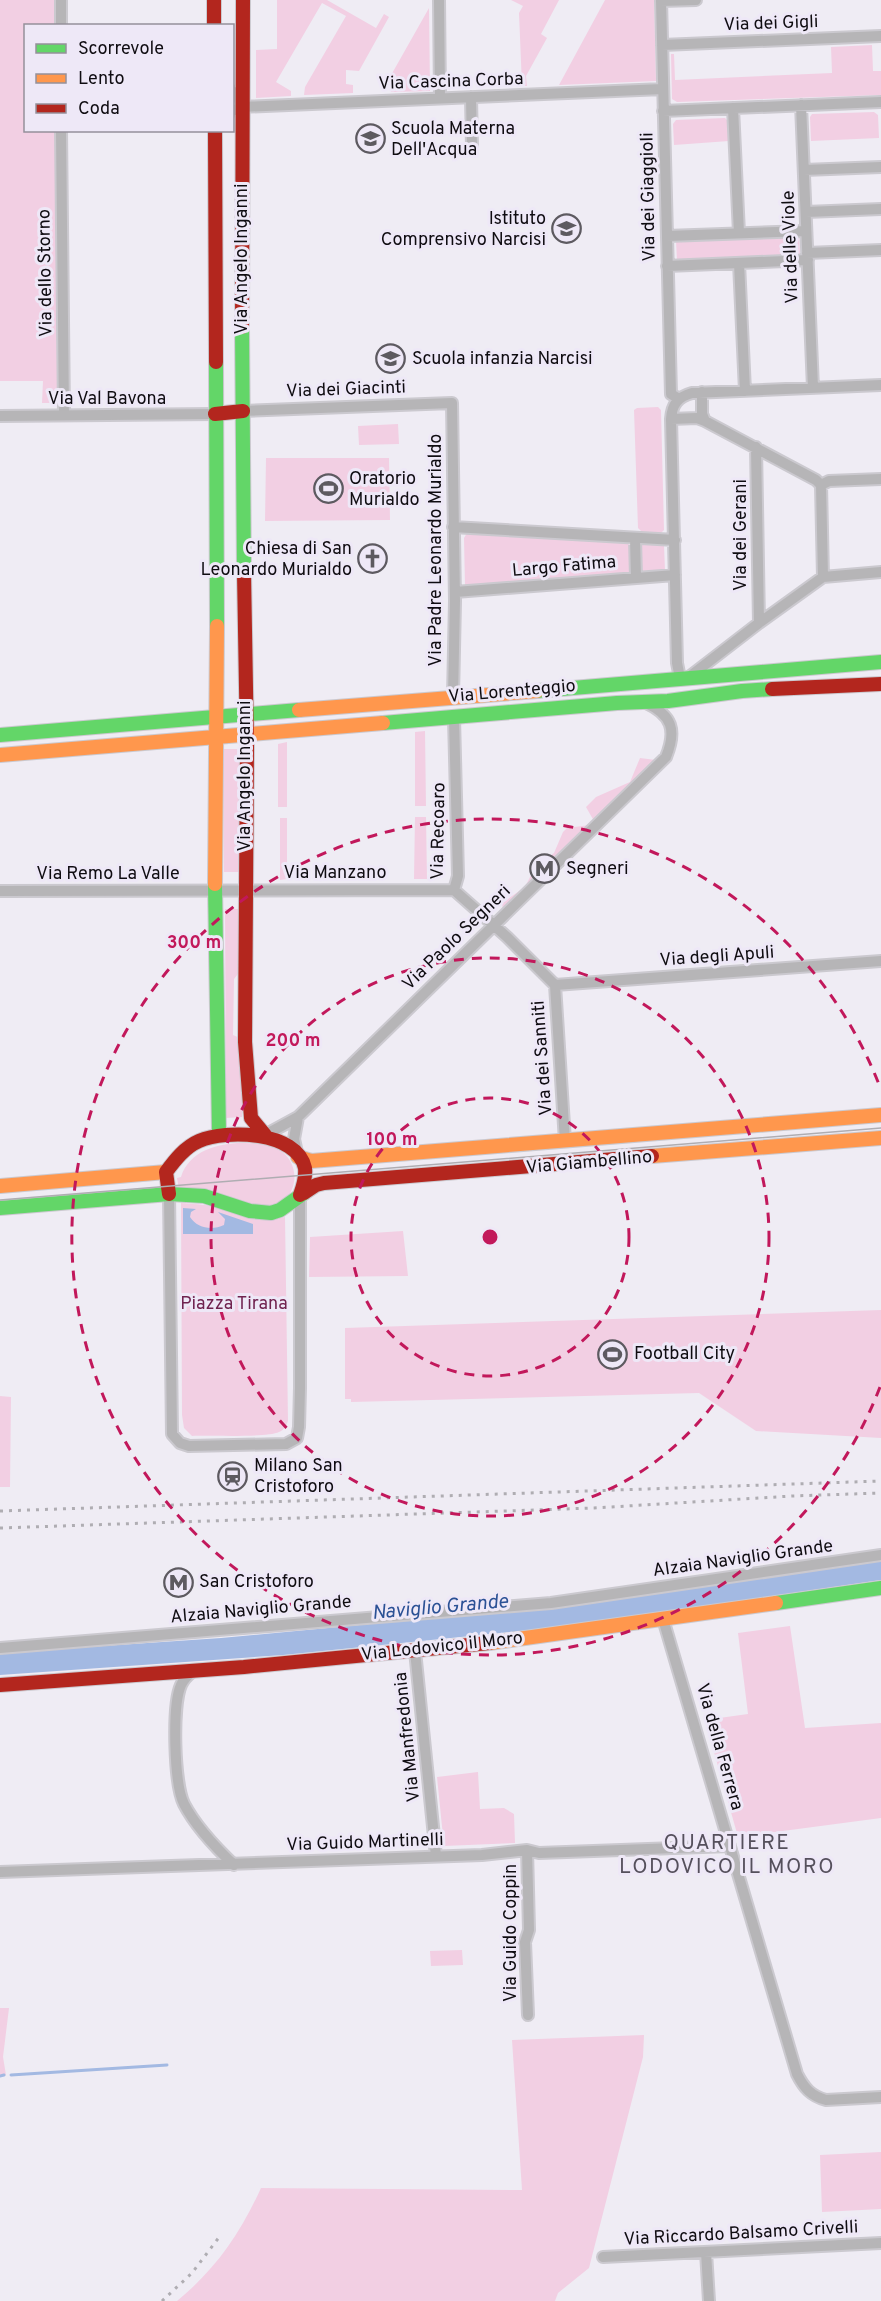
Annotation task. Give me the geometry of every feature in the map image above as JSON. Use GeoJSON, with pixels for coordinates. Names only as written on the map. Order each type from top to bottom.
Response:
{"type":"FeatureCollection","features":[{"type":"Feature","properties":{"kind":"street"},"geometry":{"type":"LineString","coordinates":[[61,0],[61,24]]}},
{"type":"Feature","properties":{"kind":"street"},"geometry":{"type":"LineString","coordinates":[[214,0],[214,24]]}},
{"type":"Feature","properties":{"kind":"street","name":"Via Angelo Inganni"},"geometry":{"type":"LineString","coordinates":[[237,109],[243,0]]}},
{"type":"Feature","properties":{"kind":"street"},"geometry":{"type":"LineString","coordinates":[[439,0],[440,98]]}},
{"type":"Feature","properties":{"kind":"street"},"geometry":{"type":"LineString","coordinates":[[661,1],[696,0]]}},
{"type":"Feature","properties":{"kind":"street","name":"Via dei Giaggioli"},"geometry":{"type":"LineString","coordinates":[[661,1],[667,266],[675,396],[671,419],[677,663],[684,678]]}},
{"type":"Feature","properties":{"kind":"street","name":"Via dei Gigli"},"geometry":{"type":"LineString","coordinates":[[662,45],[881,36]]}},
{"type":"Feature","properties":{"kind":"street","name":"Via Cascina Corba"},"geometry":{"type":"LineString","coordinates":[[237,109],[663,89]]}},
{"type":"Feature","properties":{"kind":"street","name":"Via Angelo Inganni"},"geometry":{"type":"LineString","coordinates":[[234,93],[237,95],[243,411],[246,1080],[250,1118],[265,1135]]}},
{"type":"Feature","properties":{"kind":"street"},"geometry":{"type":"LineString","coordinates":[[471,97],[472,147]]}},
{"type":"Feature","properties":{"kind":"street"},"geometry":{"type":"LineString","coordinates":[[663,111],[881,102]]}},
{"type":"Feature","properties":{"kind":"street","name":"Via delle Viole"},"geometry":{"type":"LineString","coordinates":[[801,105],[813,388]]}},
{"type":"Feature","properties":{"kind":"street"},"geometry":{"type":"LineString","coordinates":[[733,108],[739,233]]}},
{"type":"Feature","properties":{"kind":"street","name":"Via dello Storno"},"geometry":{"type":"LineString","coordinates":[[61,132],[64,416]]}},
{"type":"Feature","properties":{"kind":"street","name":"Via Angelo Inganni"},"geometry":{"type":"LineString","coordinates":[[215,132],[215,890],[219,1134]]}},
{"type":"Feature","properties":{"kind":"street"},"geometry":{"type":"LineString","coordinates":[[804,170],[881,167]]}},
{"type":"Feature","properties":{"kind":"street"},"geometry":{"type":"LineString","coordinates":[[806,212],[881,208]]}},
{"type":"Feature","properties":{"kind":"street"},"geometry":{"type":"LineString","coordinates":[[667,236],[806,231]]}},
{"type":"Feature","properties":{"kind":"street"},"geometry":{"type":"LineString","coordinates":[[667,266],[739,263],[881,250]]}},
{"type":"Feature","properties":{"kind":"street"},"geometry":{"type":"LineString","coordinates":[[739,263],[745,390]]}},
{"type":"Feature","properties":{"kind":"street"},"geometry":{"type":"LineString","coordinates":[[675,396],[702,392],[881,385]]}},
{"type":"Feature","properties":{"kind":"street"},"geometry":{"type":"LineString","coordinates":[[702,392],[702,414],[705,420]]}},
{"type":"Feature","properties":{"kind":"street","name":"Via dei Giacinti"},"geometry":{"type":"LineString","coordinates":[[243,411],[452,403]]}},
{"type":"Feature","properties":{"kind":"street","name":"Via Padre Leonardo Murialdo"},"geometry":{"type":"LineString","coordinates":[[452,403],[453,697]]}},
{"type":"Feature","properties":{"kind":"street"},"geometry":{"type":"LineString","coordinates":[[215,414],[243,411]]}},
{"type":"Feature","properties":{"kind":"street","name":"Via Val Bavona"},"geometry":{"type":"LineString","coordinates":[[0,416],[215,414]]}},
{"type":"Feature","properties":{"kind":"street"},"geometry":{"type":"LineString","coordinates":[[671,419],[705,420],[816,480],[821,485],[823,577]]}},
{"type":"Feature","properties":{"kind":"street","name":"Via dei Gerani"},"geometry":{"type":"LineString","coordinates":[[756,447],[759,623]]}},
{"type":"Feature","properties":{"kind":"street"},"geometry":{"type":"LineString","coordinates":[[821,485],[829,481],[881,478]]}},
{"type":"Feature","properties":{"kind":"street","name":"Largo Fatima"},"geometry":{"type":"LineString","coordinates":[[453,527],[675,540]]}},
{"type":"Feature","properties":{"kind":"street"},"geometry":{"type":"LineString","coordinates":[[635,538],[636,578]]}},
{"type":"Feature","properties":{"kind":"street"},"geometry":{"type":"LineString","coordinates":[[681,699],[684,678],[823,577],[881,572]]}},
{"type":"Feature","properties":{"kind":"street","name":"Largo Fatima"},"geometry":{"type":"LineString","coordinates":[[454,592],[675,575]]}},
{"type":"Feature","properties":{"kind":"street"},"geometry":{"type":"LineString","coordinates":[[880,662],[881,685]]}},
{"type":"Feature","properties":{"kind":"street","name":"Via Lorenteggio"},"geometry":{"type":"LineString","coordinates":[[0,735],[880,662]]}},
{"type":"Feature","properties":{"kind":"street"},"geometry":{"type":"LineString","coordinates":[[802,669],[802,689]]}},
{"type":"Feature","properties":{"kind":"street","name":"Via Lorenteggio"},"geometry":{"type":"LineString","coordinates":[[0,755],[681,699],[742,691],[881,685]]}},
{"type":"Feature","properties":{"kind":"street"},"geometry":{"type":"LineString","coordinates":[[551,689],[555,700],[553,709]]}},
{"type":"Feature","properties":{"kind":"street","name":"Via Paolo Segneri"},"geometry":{"type":"LineString","coordinates":[[265,1135],[298,1117],[666,757],[673,735],[668,720],[660,710],[644,702]]}},
{"type":"Feature","properties":{"kind":"street"},"geometry":{"type":"LineString","coordinates":[[357,705],[359,726]]}},
{"type":"Feature","properties":{"kind":"street","name":"Via Recoaro"},"geometry":{"type":"LineString","coordinates":[[454,718],[458,876],[454,890],[495,926]]}},
{"type":"Feature","properties":{"kind":"street"},"geometry":{"type":"LineString","coordinates":[[142,724],[144,743]]}},
{"type":"Feature","properties":{"kind":"street","name":"Via Manzano"},"geometry":{"type":"LineString","coordinates":[[215,890],[454,890]]}},
{"type":"Feature","properties":{"kind":"street","name":"Via Remo La Valle"},"geometry":{"type":"LineString","coordinates":[[0,891],[215,890]]}},
{"type":"Feature","properties":{"kind":"street","name":"Via dei Sanniti"},"geometry":{"type":"LineString","coordinates":[[495,926],[555,985],[565,1141]]}},
{"type":"Feature","properties":{"kind":"street","name":"Via degli Apuli"},"geometry":{"type":"LineString","coordinates":[[555,985],[881,961]]}},
{"type":"Feature","properties":{"kind":"street","name":"Via Giambellino"},"geometry":{"type":"LineString","coordinates":[[298,1157],[311,1161],[881,1115]]}},
{"type":"Feature","properties":{"kind":"street"},"geometry":{"type":"LineString","coordinates":[[298,1117],[294,1139],[298,1157]]}},
{"type":"Feature","properties":{"kind":"street"},"geometry":{"type":"LineString","coordinates":[[219,1134],[265,1135],[282,1144],[298,1157],[303,1163],[305,1172],[300,1195],[300,1393],[297,1438],[286,1444],[189,1446],[180,1443],[172,1434],[169,1194],[166,1187],[166,1172],[189,1147],[199,1140],[219,1134]]}},
{"type":"Feature","properties":{"kind":"street","name":"Via Giambellino"},"geometry":{"type":"LineString","coordinates":[[300,1195],[324,1183],[881,1138]]}},
{"type":"Feature","properties":{"kind":"street"},"geometry":{"type":"LineString","coordinates":[[0,1185],[166,1172]]}},
{"type":"Feature","properties":{"kind":"street"},"geometry":{"type":"LineString","coordinates":[[0,1208],[169,1194],[214,1198],[260,1214],[280,1210],[300,1195]]}},
{"type":"Feature","properties":{"kind":"street","name":"Alzaia Naviglio Grande"},"geometry":{"type":"LineString","coordinates":[[0,1648],[551,1603],[881,1556]]}},
{"type":"Feature","properties":{"kind":"street","name":"Via Lodovico il Moro"},"geometry":{"type":"LineString","coordinates":[[0,1685],[183,1675],[415,1651],[881,1588]]}},
{"type":"Feature","properties":{"kind":"street","name":"Via della Ferrera"},"geometry":{"type":"LineString","coordinates":[[663,1619],[797,2074],[806,2090],[826,2100],[881,2097]]}},
{"type":"Feature","properties":{"kind":"street","name":"Via Manfredonia"},"geometry":{"type":"LineString","coordinates":[[415,1651],[436,1856]]}},
{"type":"Feature","properties":{"kind":"street"},"geometry":{"type":"LineString","coordinates":[[183,1675],[176,1708],[178,1787],[183,1803],[192,1816],[218,1850],[234,1865]]}},
{"type":"Feature","properties":{"kind":"street","name":"Via Guido Martinelli"},"geometry":{"type":"LineString","coordinates":[[0,1872],[482,1855],[526,1850],[539,1853],[730,1846]]}},
{"type":"Feature","properties":{"kind":"street","name":"Via Guido Coppin"},"geometry":{"type":"LineString","coordinates":[[526,1850],[529,1930],[525,1942],[528,2015]]}},
{"type":"Feature","properties":{"kind":"street","name":"Via Riccardo Balsamo Crivelli"},"geometry":{"type":"LineString","coordinates":[[603,2257],[881,2243]]}},
{"type":"Feature","properties":{"kind":"street"},"geometry":{"type":"LineString","coordinates":[[706,2252],[709,2301]]}},
{"type":"Feature","properties":{"kind":"green space"},"geometry":{"type":"Polygon","coordinates":[[[0,0],[55,0],[55,24],[24,24],[24,132],[55,132],[57,400],[53,403],[42,403],[43,381],[0,381],[0,0]]]}},
{"type":"Feature","properties":{"kind":"green space"},"geometry":{"type":"Polygon","coordinates":[[[277,0],[327,0],[376,28],[384,14],[389,17],[359,71],[346,70],[346,84],[353,85],[353,93],[304,95],[305,87],[346,16],[322,3],[276,82],[291,91],[291,96],[256,98],[256,50],[277,49],[277,0]]]}},
{"type":"Feature","properties":{"kind":"green space"},"geometry":{"type":"Polygon","coordinates":[[[511,0],[559,0],[541,34],[547,38],[526,76],[527,86],[522,86],[519,13],[523,6],[511,0]]]}},
{"type":"Feature","properties":{"kind":"green space"},"geometry":{"type":"Polygon","coordinates":[[[605,0],[654,0],[656,81],[559,85],[605,0]]]}},
{"type":"Feature","properties":{"kind":"green space"},"geometry":{"type":"Polygon","coordinates":[[[429,8],[430,91],[391,92],[390,77],[429,8]]]}},
{"type":"Feature","properties":{"kind":"green space"},"geometry":{"type":"Polygon","coordinates":[[[872,45],[873,71],[881,71],[881,95],[677,102],[672,99],[671,54],[674,54],[675,80],[832,73],[831,47],[872,45]]]}},
{"type":"Feature","properties":{"kind":"green space"},"geometry":{"type":"Polygon","coordinates":[[[874,112],[878,115],[879,138],[811,141],[810,117],[812,114],[874,112]]]}},
{"type":"Feature","properties":{"kind":"green space"},"geometry":{"type":"Polygon","coordinates":[[[725,118],[728,121],[729,141],[674,145],[673,124],[676,120],[725,118]]]}},
{"type":"Feature","properties":{"kind":"green space"},"geometry":{"type":"Polygon","coordinates":[[[799,234],[800,256],[677,261],[676,240],[799,234]]]}},
{"type":"Feature","properties":{"kind":"green space"},"geometry":{"type":"Polygon","coordinates":[[[658,407],[661,410],[664,530],[660,534],[642,532],[638,528],[634,410],[658,407]]]}},
{"type":"Feature","properties":{"kind":"green space"},"geometry":{"type":"Polygon","coordinates":[[[398,424],[399,444],[359,445],[358,426],[398,424]]]}},
{"type":"Feature","properties":{"kind":"green space","name":"Oratorio Murialdo"},"geometry":{"type":"Polygon","coordinates":[[[266,458],[389,458],[390,520],[265,521],[266,458]]]}},
{"type":"Feature","properties":{"kind":"green space"},"geometry":{"type":"Polygon","coordinates":[[[467,533],[626,543],[630,545],[631,570],[626,574],[465,586],[464,538],[467,533]]]}},
{"type":"Feature","properties":{"kind":"green space"},"geometry":{"type":"Polygon","coordinates":[[[644,544],[664,545],[665,571],[644,572],[640,570],[640,546],[644,544]]]}},
{"type":"Feature","properties":{"kind":"green space"},"geometry":{"type":"Polygon","coordinates":[[[425,731],[426,806],[415,806],[415,732],[425,731]]]}},
{"type":"Feature","properties":{"kind":"green space"},"geometry":{"type":"Polygon","coordinates":[[[287,742],[287,807],[278,807],[278,744],[287,742]]]}},
{"type":"Feature","properties":{"kind":"green space"},"geometry":{"type":"Polygon","coordinates":[[[223,749],[240,749],[241,872],[224,872],[223,749]]]}},
{"type":"Feature","properties":{"kind":"green space"},"geometry":{"type":"Polygon","coordinates":[[[640,758],[656,760],[594,821],[586,807],[596,797],[630,782],[640,758]]]}},
{"type":"Feature","properties":{"kind":"green space"},"geometry":{"type":"Polygon","coordinates":[[[415,817],[426,817],[427,879],[414,879],[415,817]]]}},
{"type":"Feature","properties":{"kind":"green space"},"geometry":{"type":"Polygon","coordinates":[[[280,818],[287,818],[287,879],[280,880],[280,818]]]}},
{"type":"Feature","properties":{"kind":"green space"},"geometry":{"type":"Polygon","coordinates":[[[590,825],[503,911],[502,903],[525,887],[535,867],[554,853],[567,828],[590,825]]]}},
{"type":"Feature","properties":{"kind":"green space"},"geometry":{"type":"Polygon","coordinates":[[[225,909],[240,909],[241,970],[234,979],[233,1035],[242,1039],[242,1117],[226,1118],[225,909]]]}},
{"type":"Feature","properties":{"kind":"green space"},"geometry":{"type":"Polygon","coordinates":[[[242,1143],[274,1147],[286,1155],[291,1163],[294,1172],[292,1190],[279,1204],[264,1208],[225,1195],[179,1189],[177,1178],[181,1177],[185,1168],[197,1155],[214,1147],[242,1143]]]}},
{"type":"Feature","properties":{"kind":"green space","name":"Piazza Tirana"},"geometry":{"type":"Polygon","coordinates":[[[181,1203],[211,1206],[249,1217],[274,1219],[285,1217],[288,1421],[285,1428],[279,1432],[251,1436],[192,1436],[184,1428],[182,1415],[181,1203]]]}},
{"type":"Feature","properties":{"kind":"green space"},"geometry":{"type":"Polygon","coordinates":[[[403,1231],[408,1276],[309,1277],[310,1237],[403,1231]]]}},
{"type":"Feature","properties":{"kind":"green space","name":"Football City"},"geometry":{"type":"Polygon","coordinates":[[[881,1310],[881,1438],[756,1431],[699,1393],[351,1402],[351,1399],[345,1399],[345,1328],[881,1310]]]}},
{"type":"Feature","properties":{"kind":"green space"},"geometry":{"type":"Polygon","coordinates":[[[0,1396],[11,1397],[10,1487],[0,1487],[0,1396]]]}},
{"type":"Feature","properties":{"kind":"green space"},"geometry":{"type":"Polygon","coordinates":[[[790,1626],[805,1728],[881,1723],[881,1818],[738,1837],[705,1720],[748,1714],[738,1633],[790,1626]]]}},
{"type":"Feature","properties":{"kind":"green space"},"geometry":{"type":"Polygon","coordinates":[[[478,1772],[480,1809],[504,1808],[514,1814],[515,1843],[444,1846],[437,1777],[478,1772]]]}},
{"type":"Feature","properties":{"kind":"green space"},"geometry":{"type":"Polygon","coordinates":[[[462,1950],[463,1965],[431,1966],[430,1951],[462,1950]]]}},
{"type":"Feature","properties":{"kind":"green space"},"geometry":{"type":"Polygon","coordinates":[[[0,2008],[9,2008],[3,2057],[6,2075],[0,2076],[0,2008]]]}},
{"type":"Feature","properties":{"kind":"green space"},"geometry":{"type":"Polygon","coordinates":[[[644,2035],[643,2057],[589,2268],[558,2293],[555,2301],[177,2301],[204,2276],[226,2250],[261,2188],[522,2190],[512,2040],[644,2035]]]}},
{"type":"Feature","properties":{"kind":"green space"},"geometry":{"type":"Polygon","coordinates":[[[881,2152],[881,2209],[822,2212],[820,2155],[881,2152]]]}},
{"type":"Feature","properties":{"kind":"water"},"geometry":{"type":"Polygon","coordinates":[[[183,1208],[196,1209],[191,1212],[190,1217],[201,1226],[215,1228],[224,1225],[225,1219],[218,1212],[253,1224],[253,1234],[183,1234],[183,1208]]]}},
{"type":"Feature","properties":{"kind":"water"},"geometry":{"type":"Polygon","coordinates":[[[881,1559],[881,1580],[570,1626],[283,1655],[0,1675],[0,1653],[221,1638],[551,1607],[881,1559]]]}},
{"type":"Feature","properties":{"kind":"waterway"},"geometry":{"type":"LineString","coordinates":[[11,2075],[167,2065]]}},
{"type":"Feature","properties":{"kind":"waterway"},"geometry":{"type":"LineString","coordinates":[[0,2076],[4,2075]]}},
{"type":"Feature","properties":{"kind":"tram line"},"geometry":{"type":"LineString","coordinates":[[0,1200],[881,1128]]}},
{"type":"Feature","properties":{"kind":"railway"},"geometry":{"type":"LineString","coordinates":[[0,1511],[881,1481]]}},
{"type":"Feature","properties":{"kind":"railway"},"geometry":{"type":"LineString","coordinates":[[0,1528],[594,1508],[881,1493]]}},
{"type":"Feature","properties":{"kind":"railway"},"geometry":{"type":"LineString","coordinates":[[162,2301],[192,2273],[220,2236]]}},
{"type":"Feature","properties":{"kind":"traffic: fast"},"geometry":{"type":"LineString","coordinates":[[242,327],[244,573]]}},
{"type":"Feature","properties":{"kind":"traffic: fast"},"geometry":{"type":"LineString","coordinates":[[216,362],[217,626]]}},
{"type":"Feature","properties":{"kind":"traffic: fast"},"geometry":{"type":"LineString","coordinates":[[537,691],[881,662]]}},
{"type":"Feature","properties":{"kind":"traffic: fast"},"geometry":{"type":"LineString","coordinates":[[383,723],[617,703],[668,701],[772,689]]}},
{"type":"Feature","properties":{"kind":"traffic: fast"},"geometry":{"type":"LineString","coordinates":[[0,735],[299,710]]}},
{"type":"Feature","properties":{"kind":"traffic: fast"},"geometry":{"type":"LineString","coordinates":[[215,884],[219,1134]]}},
{"type":"Feature","properties":{"kind":"traffic: fast"},"geometry":{"type":"LineString","coordinates":[[0,1208],[169,1194],[204,1196],[250,1211],[271,1213],[280,1210],[304,1193]]}},
{"type":"Feature","properties":{"kind":"traffic: fast"},"geometry":{"type":"LineString","coordinates":[[776,1603],[881,1588]]}},
{"type":"Feature","properties":{"kind":"traffic: slow"},"geometry":{"type":"LineString","coordinates":[[215,884],[217,626]]}},
{"type":"Feature","properties":{"kind":"traffic: slow"},"geometry":{"type":"LineString","coordinates":[[299,710],[537,691]]}},
{"type":"Feature","properties":{"kind":"traffic: slow"},"geometry":{"type":"LineString","coordinates":[[0,755],[383,723]]}},
{"type":"Feature","properties":{"kind":"traffic: slow"},"geometry":{"type":"LineString","coordinates":[[298,1157],[311,1161],[881,1115]]}},
{"type":"Feature","properties":{"kind":"traffic: slow"},"geometry":{"type":"LineString","coordinates":[[652,1156],[881,1138]]}},
{"type":"Feature","properties":{"kind":"traffic: slow"},"geometry":{"type":"LineString","coordinates":[[0,1186],[166,1172]]}},
{"type":"Feature","properties":{"kind":"traffic: slow"},"geometry":{"type":"LineString","coordinates":[[489,1643],[776,1603]]}},
{"type":"Feature","properties":{"kind":"traffic: jam"},"geometry":{"type":"LineString","coordinates":[[214,0],[214,24]]}},
{"type":"Feature","properties":{"kind":"traffic: jam"},"geometry":{"type":"LineString","coordinates":[[242,327],[243,0]]}},
{"type":"Feature","properties":{"kind":"traffic: jam"},"geometry":{"type":"LineString","coordinates":[[215,132],[216,362]]}},
{"type":"Feature","properties":{"kind":"traffic: jam"},"geometry":{"type":"LineString","coordinates":[[215,414],[243,411]]}},
{"type":"Feature","properties":{"kind":"traffic: jam"},"geometry":{"type":"LineString","coordinates":[[244,573],[247,745],[245,1042],[251,1118],[265,1135]]}},
{"type":"Feature","properties":{"kind":"traffic: jam"},"geometry":{"type":"LineString","coordinates":[[772,689],[881,684]]}},
{"type":"Feature","properties":{"kind":"traffic: jam"},"geometry":{"type":"LineString","coordinates":[[169,1194],[166,1172],[189,1147],[211,1137],[242,1135],[275,1140],[289,1146],[299,1156],[305,1168],[300,1195]]}},
{"type":"Feature","properties":{"kind":"traffic: jam"},"geometry":{"type":"LineString","coordinates":[[304,1193],[324,1183],[652,1156]]}},
{"type":"Feature","properties":{"kind":"traffic: jam"},"geometry":{"type":"LineString","coordinates":[[0,1685],[244,1667],[489,1643]]}},
{"type":"Feature","properties":{"kind":"place","name":"Scuola Materna Dell'Acqua"},"geometry":{"type":"Point","coordinates":[370,139]}},
{"type":"Feature","properties":{"kind":"place","name":"Istituto Comprensivo Narcisi"},"geometry":{"type":"Point","coordinates":[567,229]}},
{"type":"Feature","properties":{"kind":"place","name":"Scuola infanzia Narcisi"},"geometry":{"type":"Point","coordinates":[391,359]}},
{"type":"Feature","properties":{"kind":"place","name":"Oratorio Murialdo"},"geometry":{"type":"Point","coordinates":[328,489]}},
{"type":"Feature","properties":{"kind":"place","name":"Chiesa di San Leonardo Murialdo"},"geometry":{"type":"Point","coordinates":[373,559]}},
{"type":"Feature","properties":{"kind":"place","name":"Segneri"},"geometry":{"type":"Point","coordinates":[545,869]}},
{"type":"Feature","properties":{"kind":"place","name":"Football City"},"geometry":{"type":"Point","coordinates":[613,1354]}},
{"type":"Feature","properties":{"kind":"place","name":"Milano San Cristoforo"},"geometry":{"type":"Point","coordinates":[233,1476]}},
{"type":"Feature","properties":{"kind":"place","name":"San Cristoforo"},"geometry":{"type":"Point","coordinates":[178,1582]}},
{"type":"Feature","properties":{"kind":"district","name":"QUARTIERE LODOVICO IL MORO"},"geometry":{"type":"Point","coordinates":[727,1855]}},
{"type":"Feature","properties":{"kind":"water label","name":"Naviglio Grande"},"geometry":{"type":"Point","coordinates":[440,1608]}}]}
